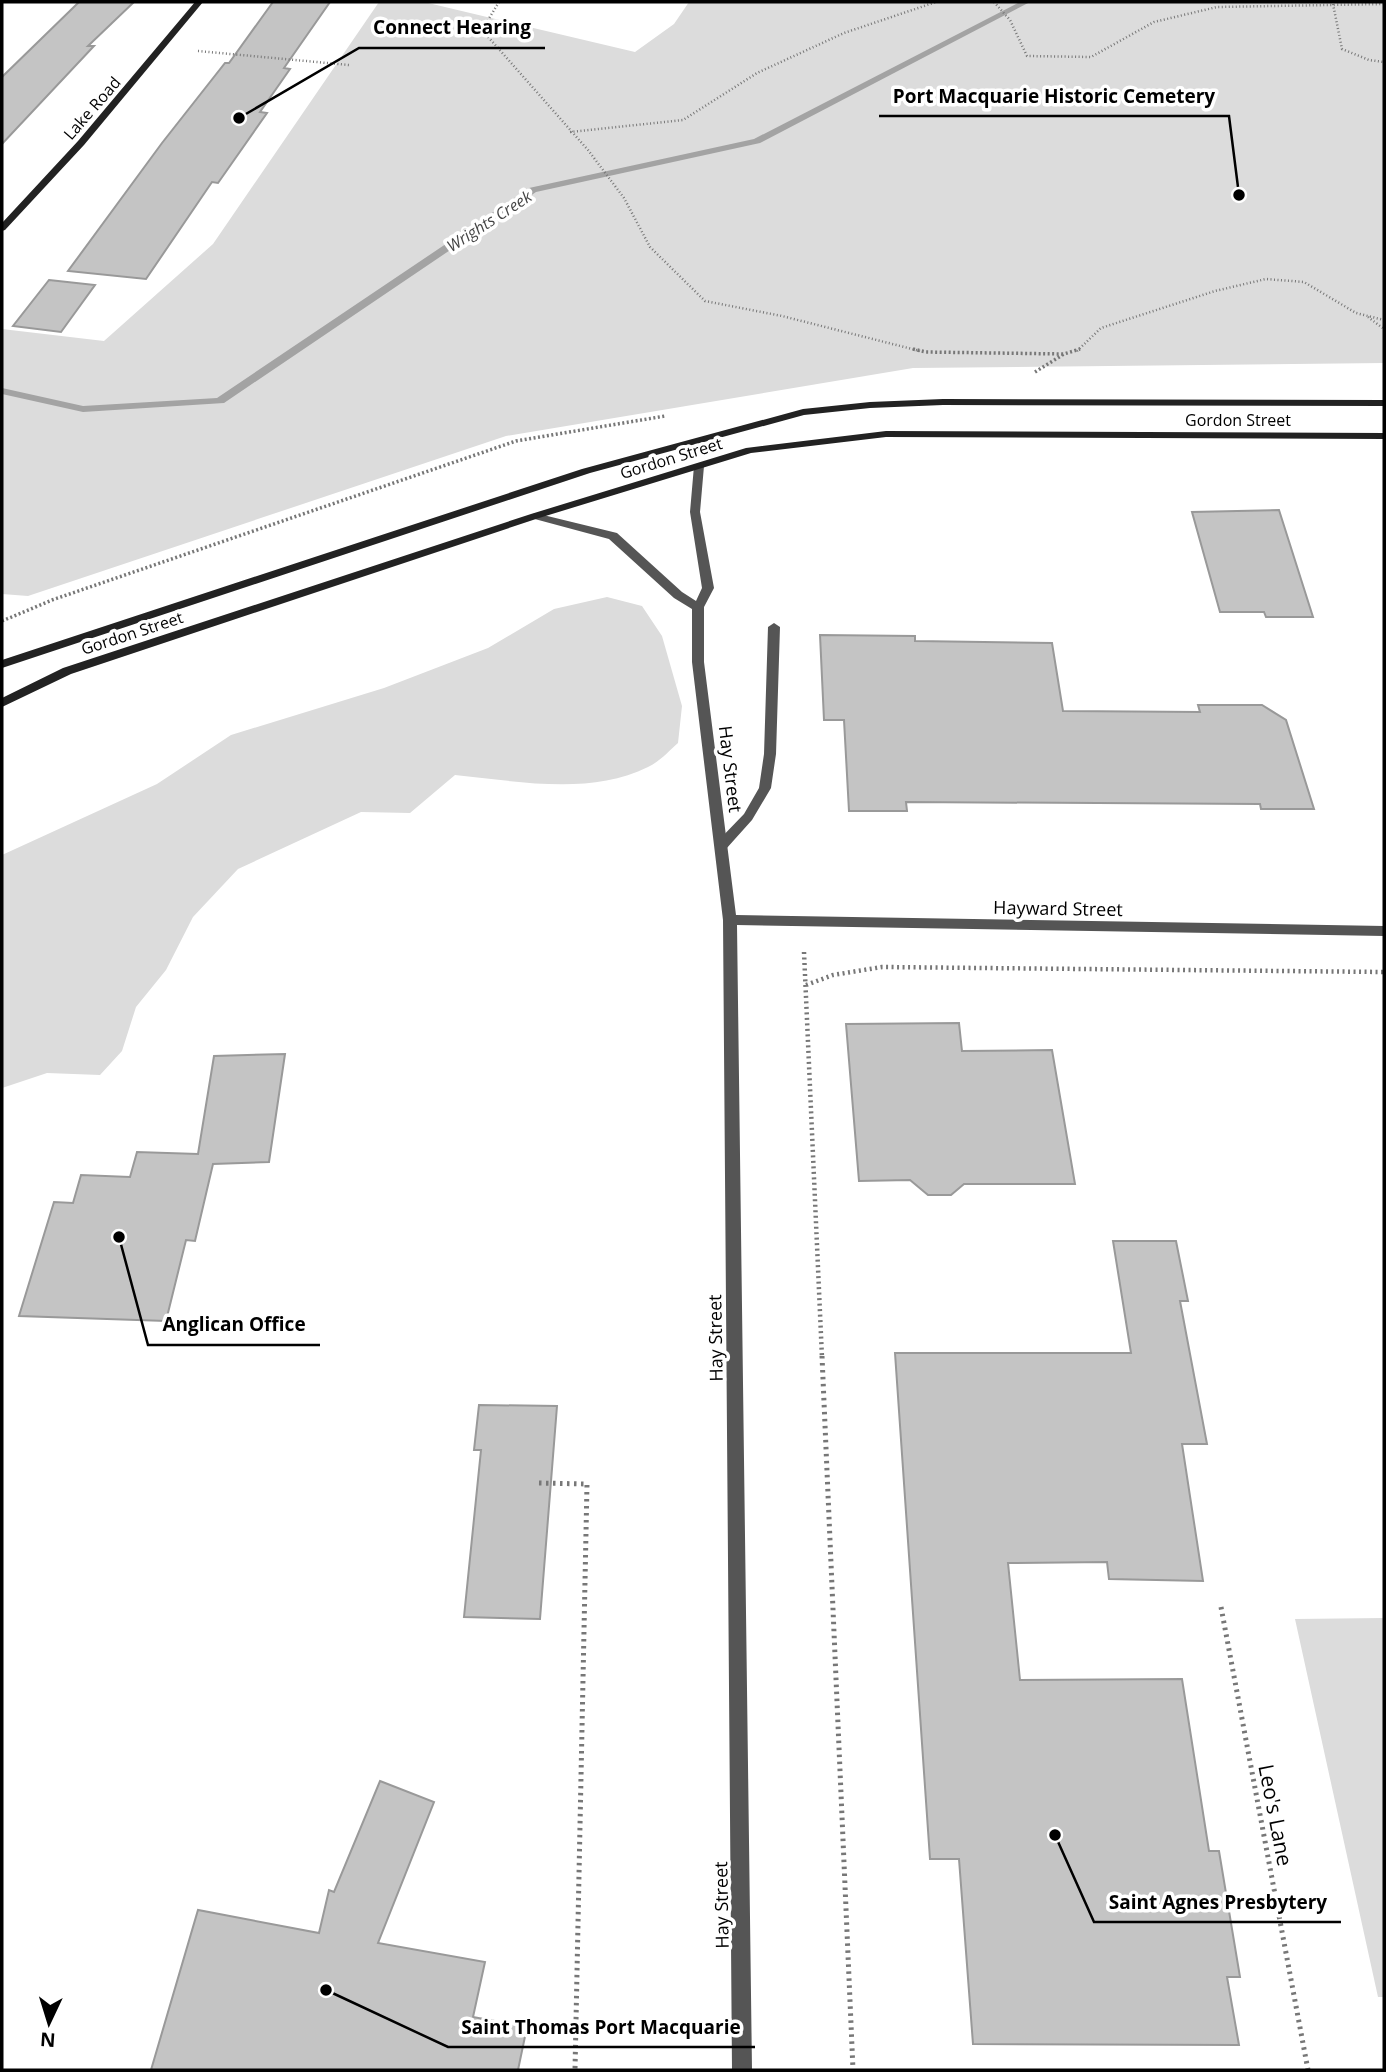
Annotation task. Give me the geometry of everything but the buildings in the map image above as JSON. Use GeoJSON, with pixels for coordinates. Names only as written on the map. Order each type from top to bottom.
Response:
{"type":"FeatureCollection","features":[{"type":"Feature","properties":{"kind":"main road","name":"Lake Road"},"geometry":{"type":"LineString","coordinates":[[2,228],[90,133],[199,2]]}},
{"type":"Feature","properties":{"kind":"main road","name":"Gordon Street"},"geometry":{"type":"LineString","coordinates":[[2,664],[586,471],[803,412],[870,405],[943,402],[1384,403]]}},
{"type":"Feature","properties":{"kind":"main road","name":"Gordon Street"},"geometry":{"type":"LineString","coordinates":[[2,703],[67,671],[535,516],[750,450],[886,434],[1384,436]]}},
{"type":"Feature","properties":{"kind":"street","name":"Hay Street"},"geometry":{"type":"LineString","coordinates":[[699,466],[695,512],[708,588],[698,607],[698,662],[730,920],[742,2070]]}},
{"type":"Feature","properties":{"kind":"street"},"geometry":{"type":"LineString","coordinates":[[535,516],[613,536],[678,595],[698,607]]}},
{"type":"Feature","properties":{"kind":"street"},"geometry":{"type":"LineString","coordinates":[[721,846],[748,817],[765,788],[770,754],[774,627]]}},
{"type":"Feature","properties":{"kind":"street","name":"Hayward Street"},"geometry":{"type":"LineString","coordinates":[[730,920],[1384,931]]}},
{"type":"Feature","properties":{"kind":"path"},"geometry":{"type":"LineString","coordinates":[[499,2],[482,30],[569,132],[588,150],[624,198],[650,247],[705,301],[782,316],[926,352],[1064,354],[1079,350],[1101,328],[1215,291],[1266,279],[1304,282],[1333,302],[1384,320]]}},
{"type":"Feature","properties":{"kind":"path"},"geometry":{"type":"LineString","coordinates":[[569,132],[683,120],[769,67],[844,33],[936,2]]}},
{"type":"Feature","properties":{"kind":"path"},"geometry":{"type":"LineString","coordinates":[[994,2],[1001,8],[1020,38],[1027,56],[1091,57],[1154,22],[1217,7],[1384,4]]}},
{"type":"Feature","properties":{"kind":"path"},"geometry":{"type":"LineString","coordinates":[[1333,4],[1342,49],[1369,60],[1384,62]]}},
{"type":"Feature","properties":{"kind":"path"},"geometry":{"type":"LineString","coordinates":[[194,50],[349,65]]}},
{"type":"Feature","properties":{"kind":"path"},"geometry":{"type":"LineString","coordinates":[[1364,315],[1384,329]]}},
{"type":"Feature","properties":{"kind":"path"},"geometry":{"type":"LineString","coordinates":[[1029,382],[1035,372],[1064,354]]}},
{"type":"Feature","properties":{"kind":"path"},"geometry":{"type":"LineString","coordinates":[[804,966],[853,2070]]}},
{"type":"Feature","properties":{"kind":"path"},"geometry":{"type":"LineString","coordinates":[[806,985],[833,975],[883,967],[1384,972]]}},
{"type":"Feature","properties":{"kind":"path"},"geometry":{"type":"LineString","coordinates":[[539,1483],[587,1484],[575,2070]]}},
{"type":"Feature","properties":{"kind":"path","name":"Leo's Lane"},"geometry":{"type":"LineString","coordinates":[[1221,1608],[1308,2070]]}},
{"type":"Feature","properties":{"kind":"shaded area"},"geometry":{"type":"Polygon","coordinates":[[[379,2],[424,2],[635,52],[674,24],[689,2],[1384,2],[1384,363],[913,368],[506,436],[28,596],[2,594],[2,329],[104,341],[213,244],[379,2]]]}},
{"type":"Feature","properties":{"kind":"shaded area"},"geometry":{"type":"Polygon","coordinates":[[[607,597],[642,606],[662,636],[682,706],[678,743],[660,759],[626,776],[578,784],[528,783],[455,775],[410,813],[361,812],[238,869],[193,917],[166,970],[136,1007],[122,1051],[100,1075],[47,1073],[2,1088],[2,855],[157,784],[231,735],[384,688],[488,648],[554,609],[607,597]]]}},
{"type":"Feature","properties":{"kind":"shaded area"},"geometry":{"type":"Polygon","coordinates":[[[1384,1618],[1384,1997],[1378,1997],[1295,1619],[1384,1618]]]}},
{"type":"Feature","properties":{"kind":"waterway","name":"Wrights Creek"},"geometry":{"type":"LineString","coordinates":[[2,391],[83,409],[220,401],[533,190],[757,141],[1026,2]]}},
{"type":"Feature","properties":{"kind":"place","name":"Connect Hearing"},"geometry":{"type":"Point","coordinates":[239,118]}},
{"type":"Feature","properties":{"kind":"place","name":"Port Macquarie Historic Cemetery"},"geometry":{"type":"Point","coordinates":[1239,195]}},
{"type":"Feature","properties":{"kind":"place","name":"Anglican Office"},"geometry":{"type":"Point","coordinates":[119,1237]}},
{"type":"Feature","properties":{"kind":"place","name":"Saint Agnes Presbytery"},"geometry":{"type":"Point","coordinates":[1055,1835]}},
{"type":"Feature","properties":{"kind":"place","name":"Saint Thomas Port Macquarie"},"geometry":{"type":"Point","coordinates":[326,1990]}}]}
